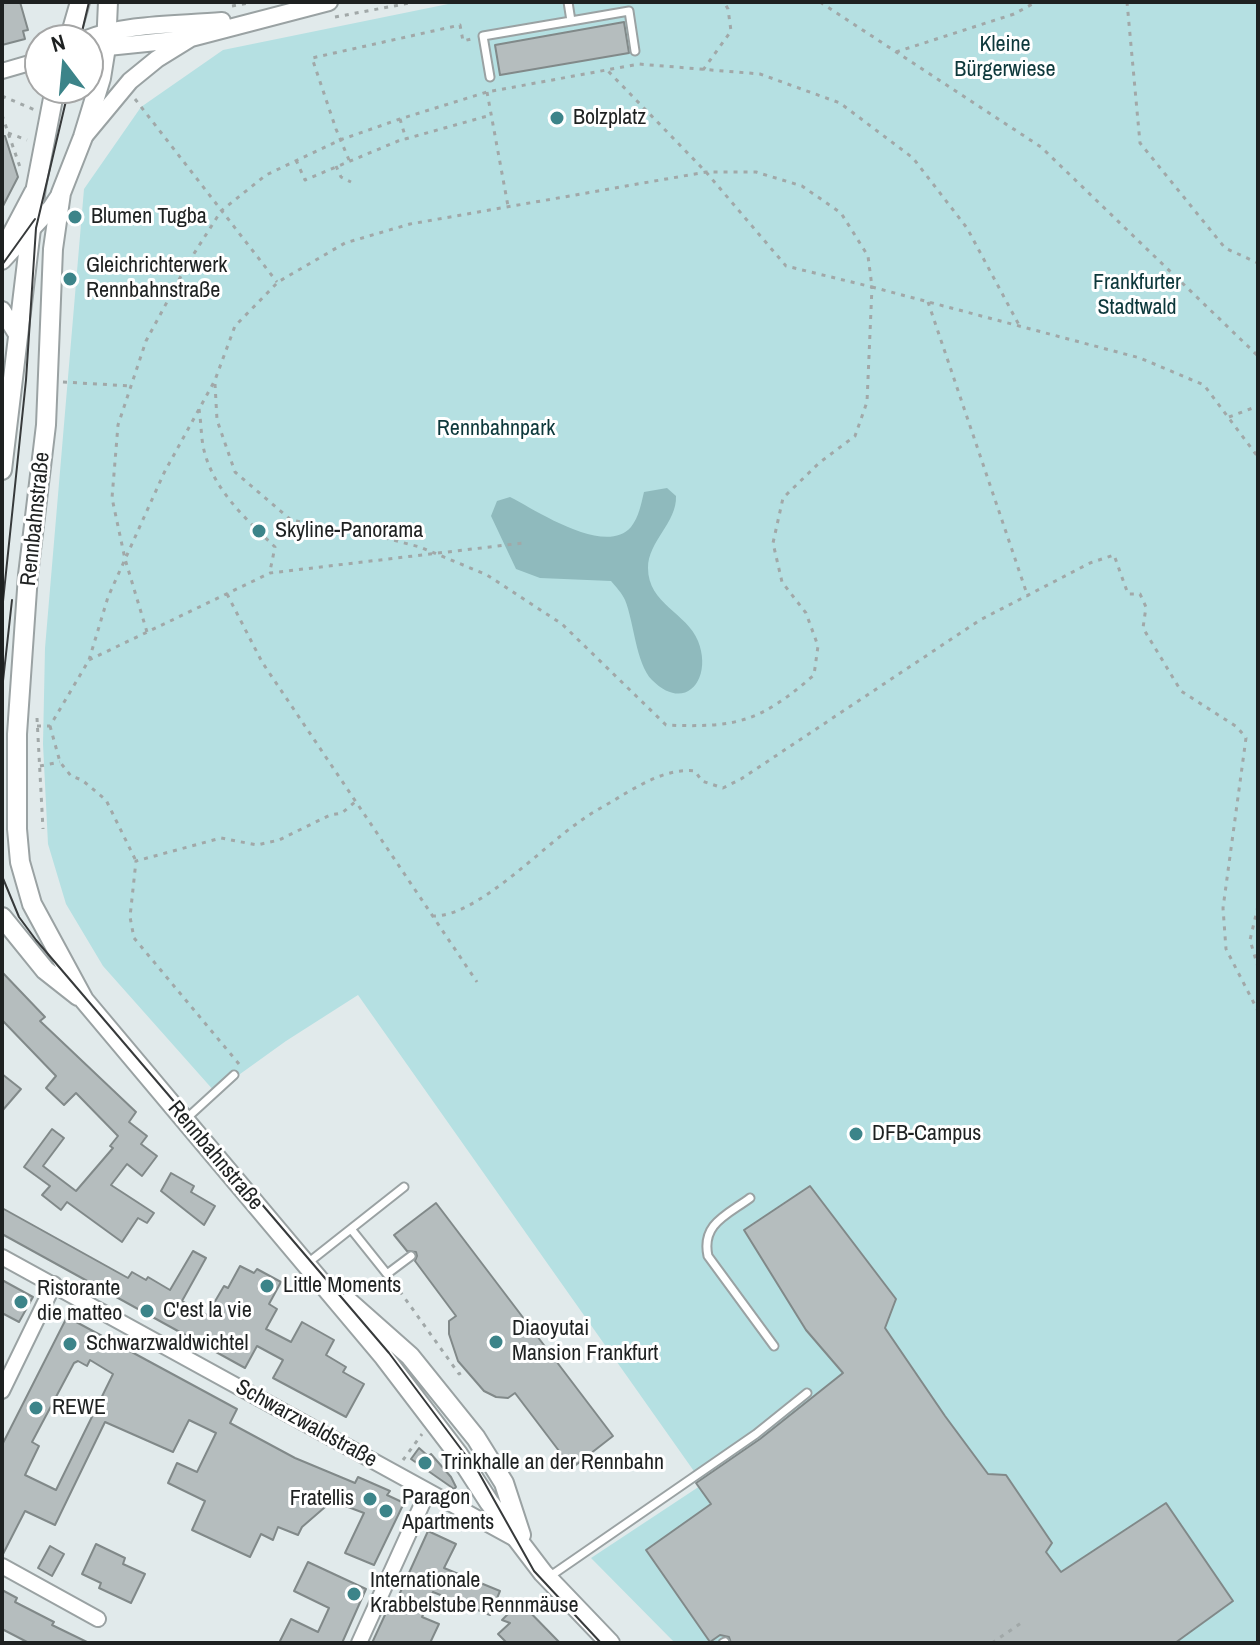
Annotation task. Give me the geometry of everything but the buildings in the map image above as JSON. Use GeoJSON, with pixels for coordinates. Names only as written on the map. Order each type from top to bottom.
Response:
{"type":"FeatureCollection","features":[{"type":"Feature","properties":{"kind":"main road"},"geometry":{"type":"LineString","coordinates":[[74,24],[80,2]]}},
{"type":"Feature","properties":{"kind":"main road","name":"Rennbahnstraße"},"geometry":{"type":"LineString","coordinates":[[104,25],[108,2]]}},
{"type":"Feature","properties":{"kind":"main road","name":"Rennbahnstraße"},"geometry":{"type":"LineString","coordinates":[[2,470],[36,187],[52,104]]}},
{"type":"Feature","properties":{"kind":"main road","name":"Rennbahnstraße"},"geometry":{"type":"LineString","coordinates":[[93,104],[61,193],[53,249],[46,425],[28,575],[17,734],[17,824],[20,862],[32,904],[84,1000],[384,1357],[522,1537],[548,1579],[610,1643]]}},
{"type":"Feature","properties":{"kind":"main road"},"geometry":{"type":"LineString","coordinates":[[2,773],[17,734]]}},
{"type":"Feature","properties":{"kind":"main road"},"geometry":{"type":"LineString","coordinates":[[2,790],[10,802],[17,824]]}},
{"type":"Feature","properties":{"kind":"main road","name":"Rennbahnstraße"},"geometry":{"type":"LineString","coordinates":[[2,917],[45,970],[84,1000]]}},
{"type":"Feature","properties":{"kind":"main road","name":"Rennbahnstraße"},"geometry":{"type":"LineString","coordinates":[[312,1269],[384,1332],[418,1354],[504,1483],[522,1537]]}},
{"type":"Feature","properties":{"kind":"street"},"geometry":{"type":"LineString","coordinates":[[104,42],[258,10],[329,2]]}},
{"type":"Feature","properties":{"kind":"street"},"geometry":{"type":"LineString","coordinates":[[104,43],[191,38],[239,30],[258,10]]}},
{"type":"Feature","properties":{"kind":"street"},"geometry":{"type":"LineString","coordinates":[[83,137],[130,81],[157,59],[191,38]]}},
{"type":"Feature","properties":{"kind":"street"},"geometry":{"type":"LineString","coordinates":[[2,71],[24,65]]}},
{"type":"Feature","properties":{"kind":"street"},"geometry":{"type":"LineString","coordinates":[[2,251],[36,187]]}},
{"type":"Feature","properties":{"kind":"street"},"geometry":{"type":"LineString","coordinates":[[2,261],[61,193]]}},
{"type":"Feature","properties":{"kind":"street"},"geometry":{"type":"LineString","coordinates":[[2,310],[18,336]]}},
{"type":"Feature","properties":{"kind":"street","name":"Schwarzwaldstraße"},"geometry":{"type":"LineString","coordinates":[[2,1257],[428,1491],[522,1537]]}},
{"type":"Feature","properties":{"kind":"street"},"geometry":{"type":"LineString","coordinates":[[2,1391],[54,1284]]}},
{"type":"Feature","properties":{"kind":"street"},"geometry":{"type":"LineString","coordinates":[[359,1643],[428,1491]]}},
{"type":"Feature","properties":{"kind":"street"},"geometry":{"type":"LineString","coordinates":[[2,1566],[98,1619]]}},
{"type":"Feature","properties":{"kind":"lane"},"geometry":{"type":"LineString","coordinates":[[568,2],[571,21]]}},
{"type":"Feature","properties":{"kind":"lane"},"geometry":{"type":"LineString","coordinates":[[490,77],[483,36],[629,11],[635,51]]}},
{"type":"Feature","properties":{"kind":"lane"},"geometry":{"type":"LineString","coordinates":[[185,1120],[234,1075]]}},
{"type":"Feature","properties":{"kind":"lane"},"geometry":{"type":"LineString","coordinates":[[312,1269],[351,1229],[404,1187]]}},
{"type":"Feature","properties":{"kind":"lane"},"geometry":{"type":"LineString","coordinates":[[750,1198],[717,1222],[708,1232],[705,1243],[708,1256],[774,1346]]}},
{"type":"Feature","properties":{"kind":"lane"},"geometry":{"type":"LineString","coordinates":[[351,1229],[387,1274],[411,1256]]}},
{"type":"Feature","properties":{"kind":"lane"},"geometry":{"type":"LineString","coordinates":[[384,1332],[389,1353],[479,1473],[500,1512],[522,1537]]}},
{"type":"Feature","properties":{"kind":"lane"},"geometry":{"type":"LineString","coordinates":[[548,1579],[572,1559],[756,1434],[807,1393]]}},
{"type":"Feature","properties":{"kind":"path"},"geometry":{"type":"LineString","coordinates":[[384,8],[415,2]]}},
{"type":"Feature","properties":{"kind":"path"},"geometry":{"type":"LineString","coordinates":[[703,70],[731,31],[724,2]]}},
{"type":"Feature","properties":{"kind":"path"},"geometry":{"type":"LineString","coordinates":[[820,2],[1041,147],[1258,356]]}},
{"type":"Feature","properties":{"kind":"path"},"geometry":{"type":"LineString","coordinates":[[896,52],[1014,14],[1036,2]]}},
{"type":"Feature","properties":{"kind":"path"},"geometry":{"type":"LineString","coordinates":[[1127,2],[1140,143],[1225,248],[1258,263]]}},
{"type":"Feature","properties":{"kind":"path"},"geometry":{"type":"LineString","coordinates":[[224,8],[258,10]]}},
{"type":"Feature","properties":{"kind":"path"},"geometry":{"type":"LineString","coordinates":[[349,160],[312,58],[460,25],[463,41],[483,36]]}},
{"type":"Feature","properties":{"kind":"path"},"geometry":{"type":"LineString","coordinates":[[147,632],[125,559],[112,498],[118,425],[146,341],[188,263],[221,211],[266,175],[340,140],[487,92],[639,64],[760,74],[840,103],[913,158],[967,228],[1019,325]]}},
{"type":"Feature","properties":{"kind":"path"},"geometry":{"type":"LineString","coordinates":[[607,70],[706,172],[786,266],[1140,358],[1204,385],[1258,457]]}},
{"type":"Feature","properties":{"kind":"path"},"geometry":{"type":"LineString","coordinates":[[487,92],[508,206]]}},
{"type":"Feature","properties":{"kind":"path"},"geometry":{"type":"LineString","coordinates":[[2,96],[40,112]]}},
{"type":"Feature","properties":{"kind":"path"},"geometry":{"type":"LineString","coordinates":[[135,99],[278,282]]}},
{"type":"Feature","properties":{"kind":"path"},"geometry":{"type":"LineString","coordinates":[[2,115],[22,174]]}},
{"type":"Feature","properties":{"kind":"path"},"geometry":{"type":"LineString","coordinates":[[296,160],[305,180],[406,139],[491,115]]}},
{"type":"Feature","properties":{"kind":"path"},"geometry":{"type":"LineString","coordinates":[[400,119],[406,139]]}},
{"type":"Feature","properties":{"kind":"path"},"geometry":{"type":"LineString","coordinates":[[8,133],[32,142]]}},
{"type":"Feature","properties":{"kind":"path"},"geometry":{"type":"LineString","coordinates":[[336,166],[341,177],[351,182]]}},
{"type":"Feature","properties":{"kind":"path"},"geometry":{"type":"LineString","coordinates":[[215,380],[217,420],[235,472],[291,520],[385,538],[487,575],[562,624],[666,725],[701,727],[741,722],[780,704],[814,675],[818,646],[806,613],[782,582],[773,543],[783,498],[819,463],[855,436],[867,402],[872,287],[868,256],[841,213],[802,186],[756,172],[706,172],[410,224],[345,243],[278,282],[235,326],[215,380],[164,473],[108,597],[89,660],[50,726],[60,762],[71,776],[82,780],[106,800],[136,861],[130,917],[134,938],[239,1064]]}},
{"type":"Feature","properties":{"kind":"path"},"geometry":{"type":"LineString","coordinates":[[928,302],[1028,597]]}},
{"type":"Feature","properties":{"kind":"path"},"geometry":{"type":"LineString","coordinates":[[59,382],[131,386]]}},
{"type":"Feature","properties":{"kind":"path"},"geometry":{"type":"LineString","coordinates":[[1229,417],[1258,406]]}},
{"type":"Feature","properties":{"kind":"path"},"geometry":{"type":"LineString","coordinates":[[199,409],[203,447],[216,481],[236,510],[275,547],[270,573]]}},
{"type":"Feature","properties":{"kind":"path"},"geometry":{"type":"LineString","coordinates":[[89,660],[270,573],[523,543]]}},
{"type":"Feature","properties":{"kind":"path"},"geometry":{"type":"LineString","coordinates":[[432,916],[458,912],[579,822],[643,783],[681,769],[695,771],[702,781],[723,788],[741,779],[980,620],[1090,563],[1114,555],[1128,594],[1140,594],[1146,607],[1143,628],[1181,691],[1237,727],[1246,738],[1223,908],[1226,949],[1258,1011]]}},
{"type":"Feature","properties":{"kind":"path"},"geometry":{"type":"LineString","coordinates":[[227,594],[262,662],[477,982]]}},
{"type":"Feature","properties":{"kind":"path"},"geometry":{"type":"LineString","coordinates":[[43,829],[37,726],[50,726]]}},
{"type":"Feature","properties":{"kind":"path"},"geometry":{"type":"LineString","coordinates":[[39,766],[60,762]]}},
{"type":"Feature","properties":{"kind":"path"},"geometry":{"type":"LineString","coordinates":[[136,861],[221,838],[257,845],[279,840],[330,815],[342,813],[355,802]]}},
{"type":"Feature","properties":{"kind":"path"},"geometry":{"type":"LineString","coordinates":[[1258,906],[1250,940],[1258,967]]}},
{"type":"Feature","properties":{"kind":"path"},"geometry":{"type":"LineString","coordinates":[[387,1274],[459,1374],[465,1371]]}},
{"type":"Feature","properties":{"kind":"path"},"geometry":{"type":"LineString","coordinates":[[402,1461],[422,1434]]}},
{"type":"Feature","properties":{"kind":"path"},"geometry":{"type":"LineString","coordinates":[[992,1643],[1024,1621]]}},
{"type":"Feature","properties":{"kind":"green space"},"geometry":{"type":"Polygon","coordinates":[[[458,2],[1258,2],[1258,1643],[675,1643],[591,1558],[703,1484],[358,995],[215,1092],[103,966],[66,904],[48,844],[43,744],[45,648],[84,189],[141,107],[223,50],[458,2]]]}},
{"type":"Feature","properties":{"kind":"shaded area"},"geometry":{"type":"Polygon","coordinates":[[[667,488],[676,496],[675,506],[649,558],[650,580],[661,600],[693,631],[702,655],[699,679],[685,692],[676,693],[664,690],[647,673],[625,600],[611,581],[540,578],[516,569],[491,516],[497,501],[510,497],[570,528],[605,537],[619,535],[634,523],[644,492],[667,488]]]}},
{"type":"Feature","properties":{"kind":"tram line"},"geometry":{"type":"LineString","coordinates":[[84,24],[89,2]]}},
{"type":"Feature","properties":{"kind":"tram line"},"geometry":{"type":"LineString","coordinates":[[2,611],[26,380],[36,228],[65,104]]}},
{"type":"Feature","properties":{"kind":"tram line"},"geometry":{"type":"LineString","coordinates":[[2,265],[35,219]]}},
{"type":"Feature","properties":{"kind":"tram line"},"geometry":{"type":"LineString","coordinates":[[2,690],[12,600]]}},
{"type":"Feature","properties":{"kind":"tram line"},"geometry":{"type":"LineString","coordinates":[[2,876],[19,917],[36,940],[389,1353],[479,1473],[534,1571],[601,1643]]}},
{"type":"Feature","properties":{"kind":"place","name":"Bolzplatz"},"geometry":{"type":"Point","coordinates":[557,118]}},
{"type":"Feature","properties":{"kind":"place","name":"Blumen Tugba"},"geometry":{"type":"Point","coordinates":[75,217]}},
{"type":"Feature","properties":{"kind":"place","name":"Gleichrichterwerk Rennbahnstraße"},"geometry":{"type":"Point","coordinates":[70,279]}},
{"type":"Feature","properties":{"kind":"place","name":"Skyline-Panorama"},"geometry":{"type":"Point","coordinates":[259,531]}},
{"type":"Feature","properties":{"kind":"place","name":"DFB-Campus"},"geometry":{"type":"Point","coordinates":[856,1134]}},
{"type":"Feature","properties":{"kind":"place","name":"Little Moments"},"geometry":{"type":"Point","coordinates":[267,1286]}},
{"type":"Feature","properties":{"kind":"place","name":"Ristorante die matteo"},"geometry":{"type":"Point","coordinates":[21,1302]}},
{"type":"Feature","properties":{"kind":"place","name":"C'est la vie"},"geometry":{"type":"Point","coordinates":[147,1311]}},
{"type":"Feature","properties":{"kind":"place","name":"Diaoyutai Mansion Frankfurt"},"geometry":{"type":"Point","coordinates":[496,1342]}},
{"type":"Feature","properties":{"kind":"place","name":"Schwarzwaldwichtel"},"geometry":{"type":"Point","coordinates":[70,1344]}},
{"type":"Feature","properties":{"kind":"place","name":"REWE"},"geometry":{"type":"Point","coordinates":[36,1408]}},
{"type":"Feature","properties":{"kind":"place","name":"Trinkhalle an der Rennbahn"},"geometry":{"type":"Point","coordinates":[425,1463]}},
{"type":"Feature","properties":{"kind":"place","name":"Fratellis"},"geometry":{"type":"Point","coordinates":[370,1499]}},
{"type":"Feature","properties":{"kind":"place","name":"Paragon Apartments"},"geometry":{"type":"Point","coordinates":[386,1511]}},
{"type":"Feature","properties":{"kind":"place","name":"Internationale Krabbelstube Rennmäuse"},"geometry":{"type":"Point","coordinates":[354,1594]}},
{"type":"Feature","properties":{"kind":"park label","name":"Kleine Bürgerwiese"},"geometry":{"type":"Point","coordinates":[1005,58]}},
{"type":"Feature","properties":{"kind":"park label","name":"Frankfurter Stadtwald"},"geometry":{"type":"Point","coordinates":[1137,296]}},
{"type":"Feature","properties":{"kind":"park label","name":"Rennbahnpark"},"geometry":{"type":"Point","coordinates":[496,429]}}]}
